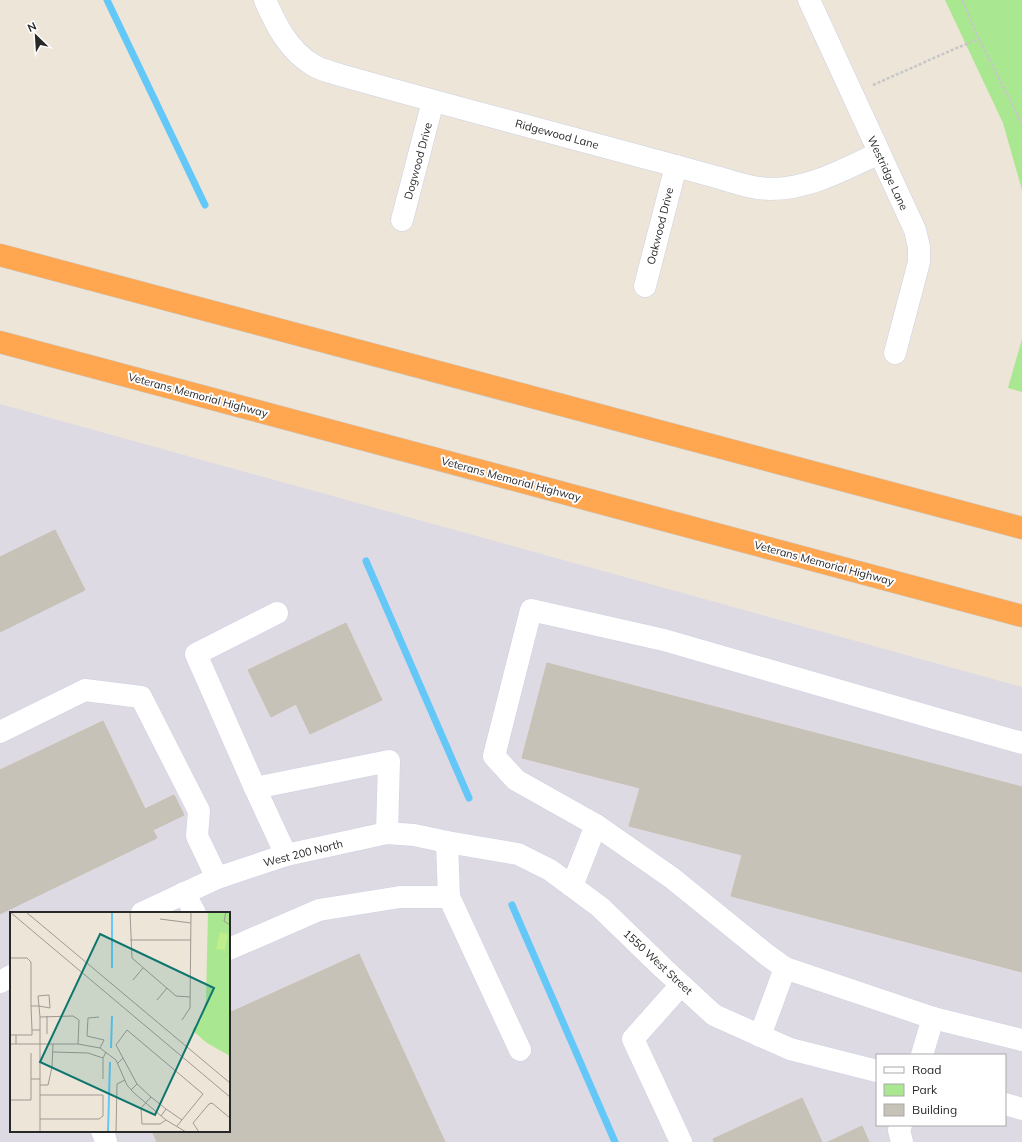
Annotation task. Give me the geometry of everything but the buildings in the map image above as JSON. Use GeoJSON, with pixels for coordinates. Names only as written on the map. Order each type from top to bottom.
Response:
{"type":"FeatureCollection","features":[{"type":"Feature","properties":{"kind":"highway"},"geometry":{"type":"LineString","coordinates":[[0,254],[1022,528]]}},
{"type":"Feature","properties":{"kind":"highway","name":"Veterans Memorial Highway"},"geometry":{"type":"LineString","coordinates":[[0,342],[1022,616]]}},
{"type":"Feature","properties":{"kind":"street","name":"Ridgewood Lane"},"geometry":{"type":"LineString","coordinates":[[265,0],[278,28],[287,42],[313,65],[340,75],[433,101],[745,185],[769,189],[792,187],[817,180],[852,166],[878,153]]}},
{"type":"Feature","properties":{"kind":"street","name":"Westridge Lane"},"geometry":{"type":"LineString","coordinates":[[809,0],[878,153],[915,230],[919,247],[919,262],[895,353]]}},
{"type":"Feature","properties":{"kind":"street","name":"Dogwood Drive"},"geometry":{"type":"LineString","coordinates":[[402,220],[433,101]]}},
{"type":"Feature","properties":{"kind":"street","name":"Oakwood Drive"},"geometry":{"type":"LineString","coordinates":[[645,286],[676,166]]}},
{"type":"Feature","properties":{"kind":"street"},"geometry":{"type":"LineString","coordinates":[[1022,743],[664,640],[531,610],[494,756],[516,780],[596,825],[672,878],[785,968],[933,1018],[1022,1040]]}},
{"type":"Feature","properties":{"kind":"street"},"geometry":{"type":"LineString","coordinates":[[277,613],[196,654],[286,855]]}},
{"type":"Feature","properties":{"kind":"street"},"geometry":{"type":"LineString","coordinates":[[0,732],[85,690],[140,697],[199,811],[197,836],[217,878]]}},
{"type":"Feature","properties":{"kind":"street"},"geometry":{"type":"LineString","coordinates":[[255,788],[389,761],[387,833]]}},
{"type":"Feature","properties":{"kind":"street"},"geometry":{"type":"LineString","coordinates":[[572,886],[596,825]]}},
{"type":"Feature","properties":{"kind":"street","name":"West 200 North"},"geometry":{"type":"LineString","coordinates":[[144,912],[217,878],[286,855],[387,833],[414,835],[447,842]]}},
{"type":"Feature","properties":{"kind":"street"},"geometry":{"type":"LineString","coordinates":[[447,842],[449,897],[520,1050]]}},
{"type":"Feature","properties":{"kind":"street","name":"1550 West Street"},"geometry":{"type":"LineString","coordinates":[[447,842],[518,854],[550,870],[600,907],[714,1015],[790,1049],[876,1071]]}},
{"type":"Feature","properties":{"kind":"street"},"geometry":{"type":"LineString","coordinates":[[184,893],[194,912]]}},
{"type":"Feature","properties":{"kind":"street"},"geometry":{"type":"LineString","coordinates":[[230,949],[319,910],[400,897],[449,897]]}},
{"type":"Feature","properties":{"kind":"street"},"geometry":{"type":"LineString","coordinates":[[760,1036],[785,968]]}},
{"type":"Feature","properties":{"kind":"street"},"geometry":{"type":"LineString","coordinates":[[0,982],[10,977]]}},
{"type":"Feature","properties":{"kind":"street"},"geometry":{"type":"LineString","coordinates":[[681,985],[633,1039],[681,1142]]}},
{"type":"Feature","properties":{"kind":"street"},"geometry":{"type":"LineString","coordinates":[[922,1054],[933,1018]]}},
{"type":"Feature","properties":{"kind":"street"},"geometry":{"type":"LineString","coordinates":[[1006,1104],[1022,1109]]}},
{"type":"Feature","properties":{"kind":"street"},"geometry":{"type":"LineString","coordinates":[[901,1126],[899,1130],[902,1142]]}},
{"type":"Feature","properties":{"kind":"street"},"geometry":{"type":"LineString","coordinates":[[103,1132],[106,1138],[106,1142]]}},
{"type":"Feature","properties":{"kind":"path"},"geometry":{"type":"LineString","coordinates":[[962,0],[979,39],[1022,124]]}},
{"type":"Feature","properties":{"kind":"path"},"geometry":{"type":"LineString","coordinates":[[870,86],[979,39]]}},
{"type":"Feature","properties":{"kind":"shaded area"},"geometry":{"type":"Polygon","coordinates":[[[0,404],[1022,687],[1022,1142],[0,1142],[0,404]]]}},
{"type":"Feature","properties":{"kind":"green space"},"geometry":{"type":"Polygon","coordinates":[[[945,0],[1022,0],[1022,190],[1003,123],[945,0]]]}},
{"type":"Feature","properties":{"kind":"green space"},"geometry":{"type":"Polygon","coordinates":[[[1022,339],[1022,392],[1008,388],[1022,339]]]}},
{"type":"Feature","properties":{"kind":"waterway"},"geometry":{"type":"LineString","coordinates":[[107,0],[205,205]]}},
{"type":"Feature","properties":{"kind":"waterway"},"geometry":{"type":"LineString","coordinates":[[366,561],[469,798]]}},
{"type":"Feature","properties":{"kind":"waterway"},"geometry":{"type":"LineString","coordinates":[[512,905],[615,1142]]}}]}
